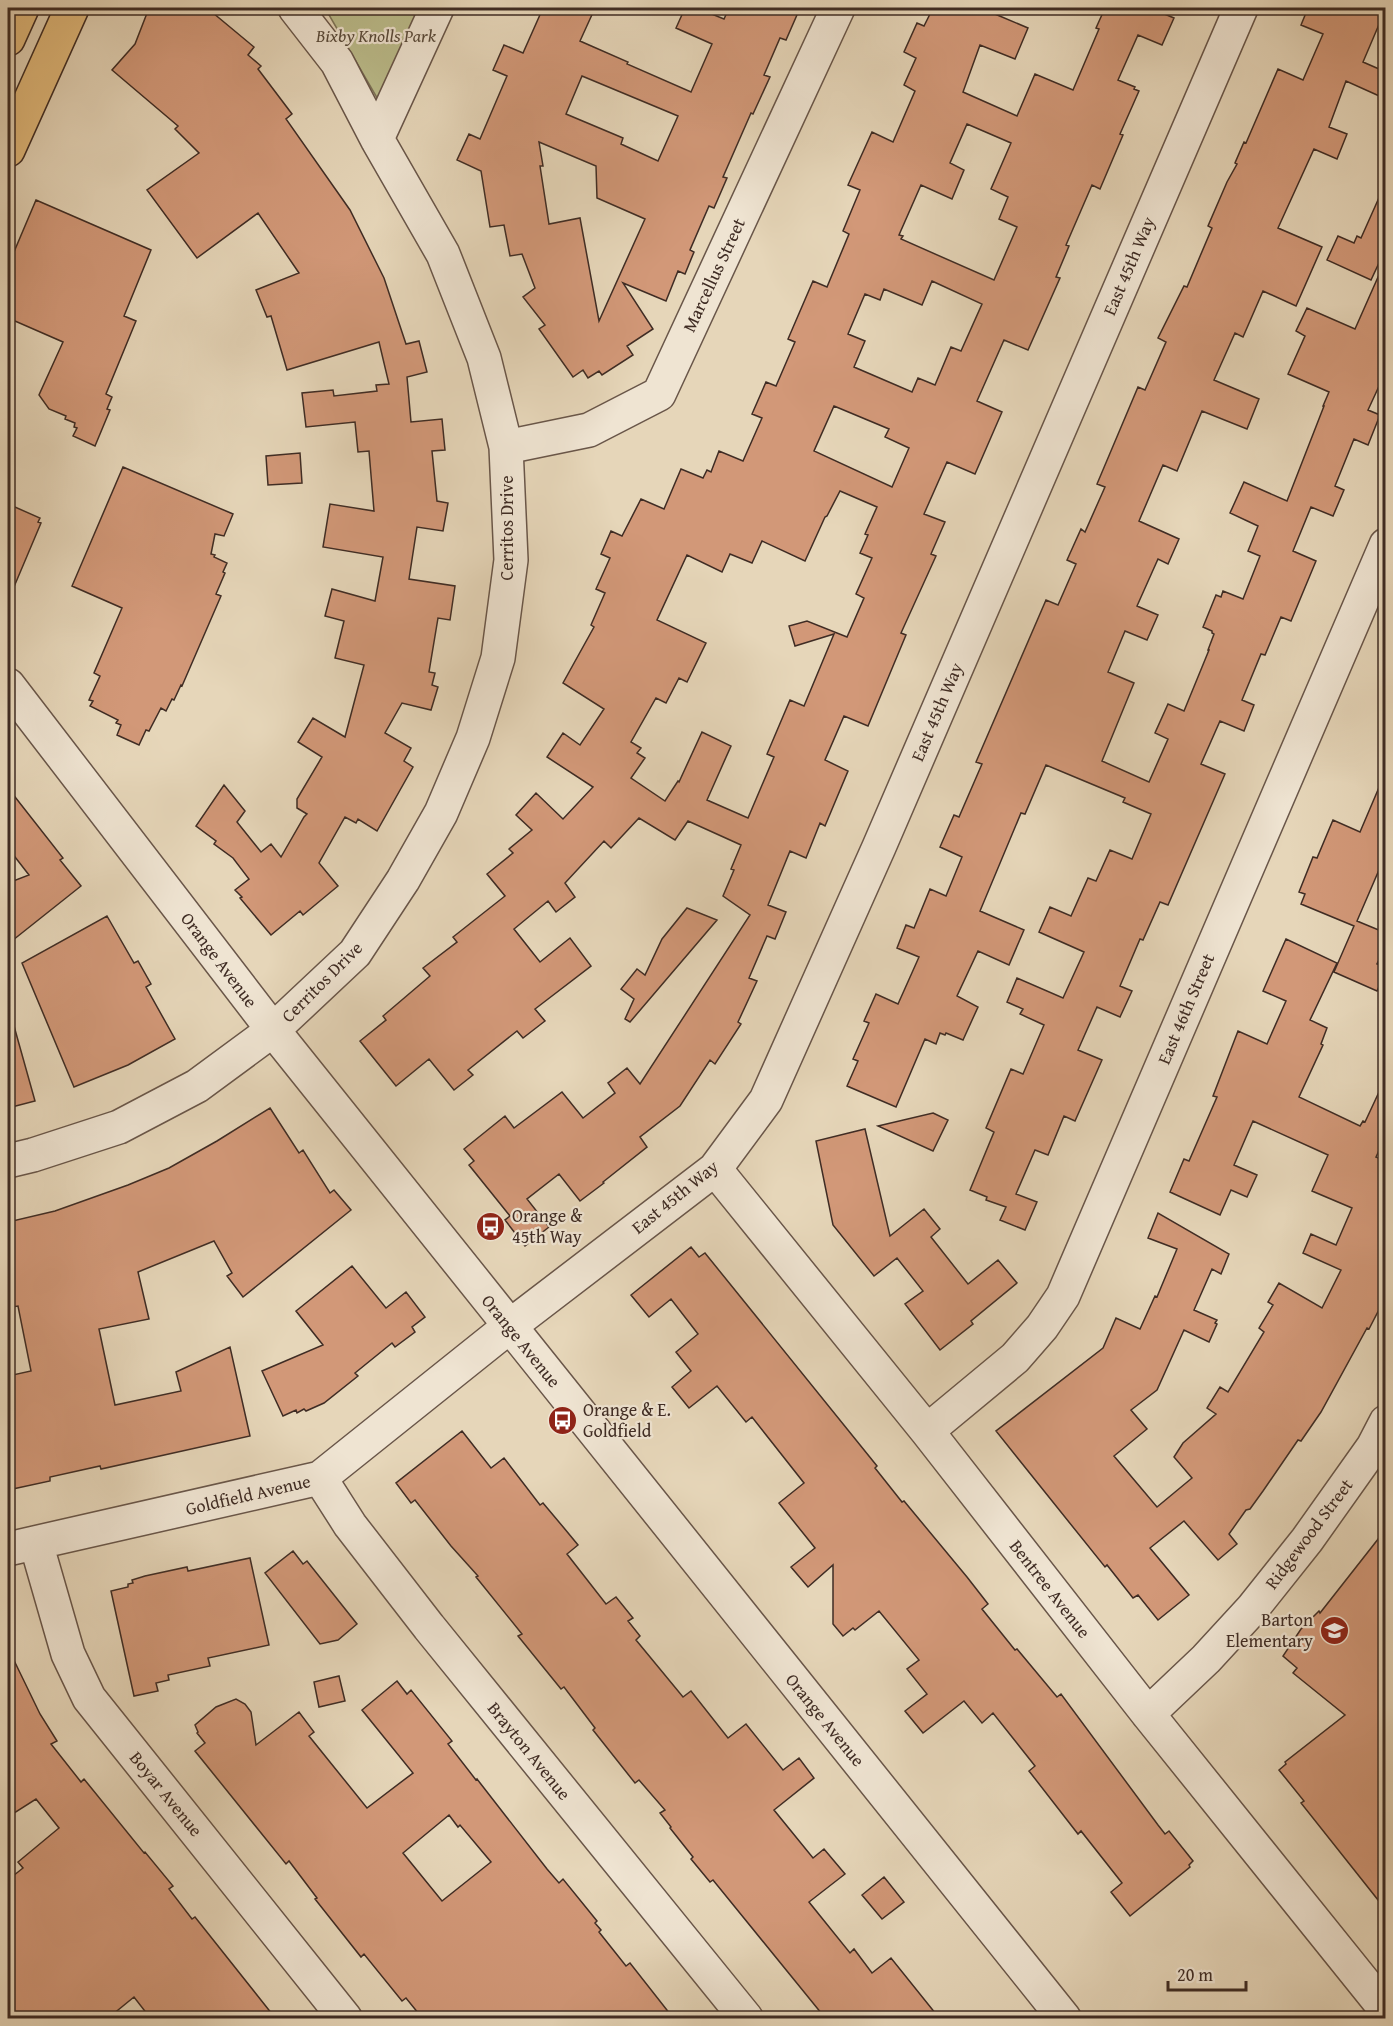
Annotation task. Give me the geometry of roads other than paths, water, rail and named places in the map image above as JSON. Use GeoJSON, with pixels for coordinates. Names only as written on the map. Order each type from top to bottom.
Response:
{"type":"FeatureCollection","features":[{"type":"Feature","properties":{"kind":"main road"},"geometry":{"type":"LineString","coordinates":[[8,39],[22,8]]}},
{"type":"Feature","properties":{"kind":"main road"},"geometry":{"type":"LineString","coordinates":[[8,150],[72,8]]}},
{"type":"Feature","properties":{"kind":"street","name":"Cerritos Drive"},"geometry":{"type":"LineString","coordinates":[[8,1161],[119,1127],[197,1086],[273,1030],[355,953],[404,880],[441,813],[473,738],[498,658],[511,560],[506,447],[484,358],[443,254],[377,139],[337,62],[294,8]]}},
{"type":"Feature","properties":{"kind":"street"},"geometry":{"type":"LineString","coordinates":[[377,139],[437,8]]}},
{"type":"Feature","properties":{"kind":"street","name":"Marcellus Street"},"geometry":{"type":"LineString","coordinates":[[506,447],[589,430],[659,394],[838,8]]}},
{"type":"Feature","properties":{"kind":"street","name":"East 45th Way"},"geometry":{"type":"LineString","coordinates":[[510,1326],[715,1168],[766,1100],[879,847],[1241,8]]}},
{"type":"Feature","properties":{"kind":"street","name":"East 46th Street"},"geometry":{"type":"LineString","coordinates":[[927,1431],[1015,1358],[1042,1327],[1064,1296],[1386,545]]}},
{"type":"Feature","properties":{"kind":"street","name":"Orange Avenue"},"geometry":{"type":"LineString","coordinates":[[8,686],[273,1030],[1064,2019]]}},
{"type":"Feature","properties":{"kind":"street","name":"Bentree Avenue"},"geometry":{"type":"LineString","coordinates":[[715,1168],[927,1431],[1148,1714],[1386,2010]]}},
{"type":"Feature","properties":{"kind":"street","name":"Goldfield Avenue"},"geometry":{"type":"LineString","coordinates":[[22,1546],[320,1478],[510,1326]]}},
{"type":"Feature","properties":{"kind":"street","name":"Ridgewood Street"},"geometry":{"type":"LineString","coordinates":[[1148,1714],[1206,1659],[1252,1610],[1307,1540],[1373,1447],[1386,1422]]}},
{"type":"Feature","properties":{"kind":"street","name":"Brayton Avenue"},"geometry":{"type":"LineString","coordinates":[[320,1478],[350,1525],[429,1627],[746,2019]]}},
{"type":"Feature","properties":{"kind":"street","name":"Boyar Avenue"},"geometry":{"type":"LineString","coordinates":[[22,1546],[89,1698],[345,2019]]}},
{"type":"Feature","properties":{"kind":"place","name":"Orange & 45th Way"},"geometry":{"type":"Point","coordinates":[491,1226]}},
{"type":"Feature","properties":{"kind":"place","name":"Orange & E. Goldfield"},"geometry":{"type":"Point","coordinates":[562,1420]}},
{"type":"Feature","properties":{"kind":"place","name":"Barton Elementary"},"geometry":{"type":"Point","coordinates":[1334,1630]}},
{"type":"Feature","properties":{"kind":"park label","name":"Bixby Knolls Park"},"geometry":{"type":"Point","coordinates":[376,36]}}]}
